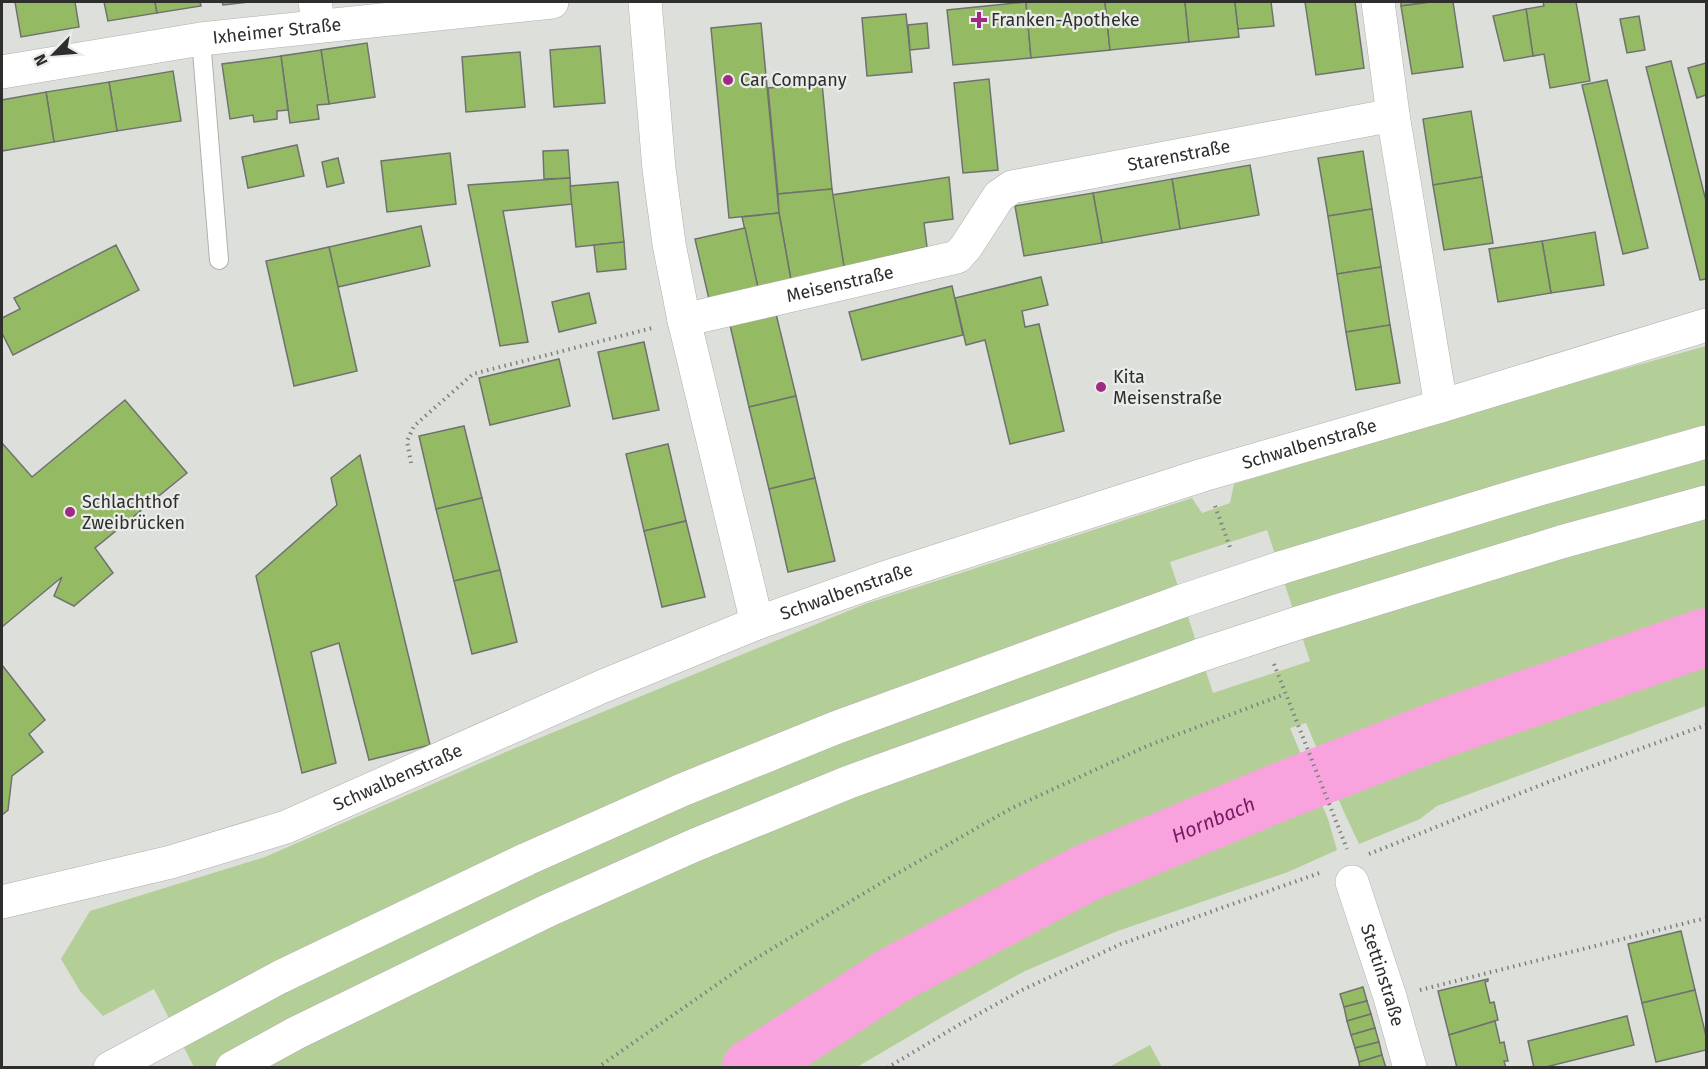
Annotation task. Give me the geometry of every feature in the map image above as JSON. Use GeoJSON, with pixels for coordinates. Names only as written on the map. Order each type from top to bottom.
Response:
{"type":"FeatureCollection","features":[{"type":"Feature","properties":{"kind":"main road","name":"Ixheimer Straße"},"geometry":{"type":"LineString","coordinates":[[2,72],[201,39],[317,14],[552,2]]}},
{"type":"Feature","properties":{"kind":"main road"},"geometry":{"type":"LineString","coordinates":[[645,2],[659,169],[669,244],[684,320],[757,623]]}},
{"type":"Feature","properties":{"kind":"main road"},"geometry":{"type":"LineString","coordinates":[[1378,2],[1393,114],[1441,406]]}},
{"type":"Feature","properties":{"kind":"main road","name":"Starenstraße"},"geometry":{"type":"LineString","coordinates":[[982,224],[999,196],[1012,187],[1393,114]]}},
{"type":"Feature","properties":{"kind":"main road","name":"Meisenstraße"},"geometry":{"type":"LineString","coordinates":[[684,320],[957,257],[982,224]]}},
{"type":"Feature","properties":{"kind":"main road","name":"Schwalbenstraße"},"geometry":{"type":"LineString","coordinates":[[2,902],[171,862],[286,827],[601,687],[757,623],[881,579],[1203,475],[1707,325]]}},
{"type":"Feature","properties":{"kind":"main road"},"geometry":{"type":"LineString","coordinates":[[110,1068],[280,977],[527,859],[682,790],[835,728],[1182,601],[1280,568],[1536,490],[1707,442]]}},
{"type":"Feature","properties":{"kind":"main road"},"geometry":{"type":"LineString","coordinates":[[232,1068],[296,1033],[549,910],[695,845],[849,782],[1201,654],[1561,542],[1707,502]]}},
{"type":"Feature","properties":{"kind":"main road","name":"Stettinstraße"},"geometry":{"type":"LineString","coordinates":[[1347,865],[1390,997],[1410,1068]]}},
{"type":"Feature","properties":{"kind":"lane"},"geometry":{"type":"LineString","coordinates":[[201,39],[219,260]]}},
{"type":"Feature","properties":{"kind":"path"},"geometry":{"type":"LineString","coordinates":[[411,463],[407,441],[414,426],[472,374],[684,320]]}},
{"type":"Feature","properties":{"kind":"path"},"geometry":{"type":"LineString","coordinates":[[597,1068],[745,965],[1010,809],[1147,746],[1285,694]]}},
{"type":"Feature","properties":{"kind":"path"},"geometry":{"type":"LineString","coordinates":[[1298,725],[1335,816],[1347,865]]}},
{"type":"Feature","properties":{"kind":"path"},"geometry":{"type":"LineString","coordinates":[[886,1068],[1020,991],[1121,944],[1347,865],[1551,781],[1707,725]]}},
{"type":"Feature","properties":{"kind":"path"},"geometry":{"type":"LineString","coordinates":[[1390,997],[1707,918]]}},
{"type":"Feature","properties":{"kind":"green space"},"geometry":{"type":"Polygon","coordinates":[[[1706,346],[1706,706],[1437,806],[1420,819],[1359,844],[1306,723],[1290,728],[1328,819],[1337,850],[1288,872],[1115,932],[1023,972],[857,1067],[194,1067],[154,989],[103,1016],[80,991],[61,959],[90,911],[265,857],[508,751],[865,604],[1192,498],[1202,513],[1230,503],[1234,484],[1569,384],[1706,346]],[[1267,530],[1170,562],[1213,693],[1310,661],[1267,530]]]}},
{"type":"Feature","properties":{"kind":"green space"},"geometry":{"type":"Polygon","coordinates":[[[1150,1045],[1162,1067],[1109,1067],[1150,1045]]]}},
{"type":"Feature","properties":{"kind":"building"},"geometry":{"type":"Polygon","coordinates":[[[15,2],[75,2],[79,27],[21,37],[15,2]]]}},
{"type":"Feature","properties":{"kind":"building"},"geometry":{"type":"Polygon","coordinates":[[[104,2],[155,2],[157,13],[108,21],[104,2]]]}},
{"type":"Feature","properties":{"kind":"building"},"geometry":{"type":"Polygon","coordinates":[[[155,2],[200,2],[201,6],[157,13],[155,2]]]}},
{"type":"Feature","properties":{"kind":"building"},"geometry":{"type":"Polygon","coordinates":[[[222,2],[249,2],[223,5],[222,2]]]}},
{"type":"Feature","properties":{"kind":"building"},"geometry":{"type":"Polygon","coordinates":[[[1026,2],[1031,58],[953,65],[947,10],[1026,2]]]}},
{"type":"Feature","properties":{"kind":"building"},"geometry":{"type":"Polygon","coordinates":[[[1026,2],[1105,2],[1110,50],[1031,58],[1026,2]]]}},
{"type":"Feature","properties":{"kind":"building"},"geometry":{"type":"Polygon","coordinates":[[[1105,2],[1185,2],[1189,42],[1110,50],[1105,2]]]}},
{"type":"Feature","properties":{"kind":"building"},"geometry":{"type":"Polygon","coordinates":[[[1185,2],[1235,2],[1239,37],[1189,42],[1185,2]]]}},
{"type":"Feature","properties":{"kind":"building"},"geometry":{"type":"Polygon","coordinates":[[[1235,2],[1271,2],[1274,26],[1238,29],[1235,2]]]}},
{"type":"Feature","properties":{"kind":"building"},"geometry":{"type":"Polygon","coordinates":[[[1305,2],[1355,2],[1364,68],[1316,75],[1305,2]]]}},
{"type":"Feature","properties":{"kind":"building"},"geometry":{"type":"Polygon","coordinates":[[[1401,2],[1431,2],[1401,6],[1401,2]]]}},
{"type":"Feature","properties":{"kind":"building"},"geometry":{"type":"Polygon","coordinates":[[[1453,2],[1463,67],[1412,74],[1401,6],[1453,2]]]}},
{"type":"Feature","properties":{"kind":"building"},"geometry":{"type":"Polygon","coordinates":[[[1543,2],[1576,2],[1590,81],[1550,88],[1544,54],[1533,56],[1526,9],[1544,6],[1543,2]]]}},
{"type":"Feature","properties":{"kind":"building"},"geometry":{"type":"Polygon","coordinates":[[[1526,9],[1533,56],[1504,61],[1493,16],[1526,9]]]}},
{"type":"Feature","properties":{"kind":"building"},"geometry":{"type":"Polygon","coordinates":[[[906,14],[912,72],[867,76],[862,18],[906,14]]]}},
{"type":"Feature","properties":{"kind":"building"},"geometry":{"type":"Polygon","coordinates":[[[1639,16],[1645,50],[1627,53],[1620,19],[1639,16]]]}},
{"type":"Feature","properties":{"kind":"building"},"geometry":{"type":"Polygon","coordinates":[[[761,23],[779,213],[729,218],[711,28],[761,23]]]}},
{"type":"Feature","properties":{"kind":"building"},"geometry":{"type":"Polygon","coordinates":[[[927,23],[929,48],[910,50],[908,25],[927,23]]]}},
{"type":"Feature","properties":{"kind":"building"},"geometry":{"type":"Polygon","coordinates":[[[367,43],[375,97],[329,104],[321,50],[367,43]]]}},
{"type":"Feature","properties":{"kind":"building"},"geometry":{"type":"Polygon","coordinates":[[[600,46],[605,103],[554,107],[550,50],[600,46]]]}},
{"type":"Feature","properties":{"kind":"building"},"geometry":{"type":"Polygon","coordinates":[[[321,50],[329,104],[317,105],[319,119],[290,123],[281,56],[321,50]]]}},
{"type":"Feature","properties":{"kind":"building"},"geometry":{"type":"Polygon","coordinates":[[[520,52],[525,107],[466,112],[462,57],[520,52]]]}},
{"type":"Feature","properties":{"kind":"building"},"geometry":{"type":"Polygon","coordinates":[[[281,56],[288,110],[277,111],[277,119],[254,122],[253,115],[230,119],[222,64],[281,56]]]}},
{"type":"Feature","properties":{"kind":"building"},"geometry":{"type":"Polygon","coordinates":[[[1671,61],[1706,201],[1706,279],[1700,280],[1646,67],[1671,61]]]}},
{"type":"Feature","properties":{"kind":"building"},"geometry":{"type":"Polygon","coordinates":[[[1706,63],[1706,95],[1697,98],[1688,68],[1706,63]]]}},
{"type":"Feature","properties":{"kind":"building"},"geometry":{"type":"Polygon","coordinates":[[[173,71],[181,121],[117,131],[109,82],[173,71]]]}},
{"type":"Feature","properties":{"kind":"building"},"geometry":{"type":"Polygon","coordinates":[[[989,79],[998,170],[963,173],[954,83],[989,79]]]}},
{"type":"Feature","properties":{"kind":"building"},"geometry":{"type":"Polygon","coordinates":[[[1607,80],[1648,248],[1623,254],[1582,85],[1607,80]]]}},
{"type":"Feature","properties":{"kind":"building"},"geometry":{"type":"Polygon","coordinates":[[[109,82],[117,131],[54,142],[46,92],[109,82]]]}},
{"type":"Feature","properties":{"kind":"building"},"geometry":{"type":"Polygon","coordinates":[[[822,83],[832,189],[778,194],[768,88],[822,83]]]}},
{"type":"Feature","properties":{"kind":"building"},"geometry":{"type":"Polygon","coordinates":[[[46,92],[54,142],[2,151],[2,100],[46,92]]]}},
{"type":"Feature","properties":{"kind":"building"},"geometry":{"type":"Polygon","coordinates":[[[1471,111],[1482,177],[1433,185],[1423,119],[1471,111]]]}},
{"type":"Feature","properties":{"kind":"building"},"geometry":{"type":"Polygon","coordinates":[[[297,145],[304,176],[248,188],[242,157],[297,145]]]}},
{"type":"Feature","properties":{"kind":"building"},"geometry":{"type":"Polygon","coordinates":[[[568,150],[570,178],[544,179],[543,151],[568,150]]]}},
{"type":"Feature","properties":{"kind":"building"},"geometry":{"type":"Polygon","coordinates":[[[1363,151],[1372,209],[1328,216],[1318,158],[1363,151]]]}},
{"type":"Feature","properties":{"kind":"building"},"geometry":{"type":"Polygon","coordinates":[[[450,153],[456,204],[387,212],[381,161],[450,153]]]}},
{"type":"Feature","properties":{"kind":"building"},"geometry":{"type":"Polygon","coordinates":[[[338,158],[344,183],[327,187],[322,162],[338,158]]]}},
{"type":"Feature","properties":{"kind":"building"},"geometry":{"type":"Polygon","coordinates":[[[1250,165],[1259,215],[1180,229],[1172,179],[1250,165]]]}},
{"type":"Feature","properties":{"kind":"building"},"geometry":{"type":"Polygon","coordinates":[[[949,177],[953,219],[924,223],[927,247],[844,267],[832,195],[949,177]]]}},
{"type":"Feature","properties":{"kind":"building"},"geometry":{"type":"Polygon","coordinates":[[[1482,177],[1493,243],[1444,250],[1433,185],[1482,177]]]}},
{"type":"Feature","properties":{"kind":"building"},"geometry":{"type":"Polygon","coordinates":[[[570,178],[572,204],[503,211],[528,342],[500,346],[468,185],[570,178]]]}},
{"type":"Feature","properties":{"kind":"building"},"geometry":{"type":"Polygon","coordinates":[[[1172,179],[1180,229],[1102,243],[1093,193],[1172,179]]]}},
{"type":"Feature","properties":{"kind":"building"},"geometry":{"type":"Polygon","coordinates":[[[618,182],[624,242],[576,247],[570,186],[618,182]]]}},
{"type":"Feature","properties":{"kind":"building"},"geometry":{"type":"Polygon","coordinates":[[[832,189],[844,267],[791,280],[779,213],[778,194],[832,189]]]}},
{"type":"Feature","properties":{"kind":"building"},"geometry":{"type":"Polygon","coordinates":[[[1093,193],[1102,243],[1024,256],[1015,206],[1093,193]]]}},
{"type":"Feature","properties":{"kind":"building"},"geometry":{"type":"Polygon","coordinates":[[[1372,209],[1381,267],[1337,274],[1328,216],[1372,209]]]}},
{"type":"Feature","properties":{"kind":"building"},"geometry":{"type":"Polygon","coordinates":[[[779,213],[791,280],[758,288],[742,217],[779,213]]]}},
{"type":"Feature","properties":{"kind":"building"},"geometry":{"type":"Polygon","coordinates":[[[421,226],[430,266],[338,287],[329,247],[421,226]]]}},
{"type":"Feature","properties":{"kind":"building"},"geometry":{"type":"Polygon","coordinates":[[[745,228],[758,288],[709,299],[695,239],[745,228]]]}},
{"type":"Feature","properties":{"kind":"building"},"geometry":{"type":"Polygon","coordinates":[[[1595,232],[1604,285],[1551,293],[1542,241],[1595,232]]]}},
{"type":"Feature","properties":{"kind":"building"},"geometry":{"type":"Polygon","coordinates":[[[1542,241],[1551,293],[1498,302],[1489,249],[1542,241]]]}},
{"type":"Feature","properties":{"kind":"building"},"geometry":{"type":"Polygon","coordinates":[[[624,242],[626,269],[597,272],[594,245],[624,242]]]}},
{"type":"Feature","properties":{"kind":"building"},"geometry":{"type":"Polygon","coordinates":[[[116,245],[139,290],[13,355],[2,333],[2,318],[20,309],[14,298],[116,245]]]}},
{"type":"Feature","properties":{"kind":"building"},"geometry":{"type":"Polygon","coordinates":[[[329,247],[357,371],[294,386],[266,261],[329,247]]]}},
{"type":"Feature","properties":{"kind":"building"},"geometry":{"type":"Polygon","coordinates":[[[1381,267],[1390,325],[1346,332],[1337,274],[1381,267]]]}},
{"type":"Feature","properties":{"kind":"building"},"geometry":{"type":"Polygon","coordinates":[[[1041,277],[1048,305],[1022,311],[1025,327],[1039,324],[1064,431],[1010,444],[985,340],[966,345],[955,298],[1041,277]]]}},
{"type":"Feature","properties":{"kind":"building"},"geometry":{"type":"Polygon","coordinates":[[[952,286],[963,335],[862,360],[849,312],[952,286]]]}},
{"type":"Feature","properties":{"kind":"building"},"geometry":{"type":"Polygon","coordinates":[[[589,293],[596,323],[559,332],[552,302],[589,293]]]}},
{"type":"Feature","properties":{"kind":"building"},"geometry":{"type":"Polygon","coordinates":[[[776,314],[796,396],[749,407],[730,325],[776,314]]]}},
{"type":"Feature","properties":{"kind":"building"},"geometry":{"type":"Polygon","coordinates":[[[1390,325],[1400,383],[1356,390],[1346,332],[1390,325]]]}},
{"type":"Feature","properties":{"kind":"building"},"geometry":{"type":"Polygon","coordinates":[[[644,342],[659,410],[613,419],[598,352],[644,342]]]}},
{"type":"Feature","properties":{"kind":"building"},"geometry":{"type":"Polygon","coordinates":[[[559,359],[570,406],[490,425],[479,378],[559,359]]]}},
{"type":"Feature","properties":{"kind":"building"},"geometry":{"type":"Polygon","coordinates":[[[796,396],[815,478],[769,489],[749,407],[796,396]]]}},
{"type":"Feature","properties":{"kind":"building","name":"Schlachthof Zweibrücken"},"geometry":{"type":"Polygon","coordinates":[[[125,400],[187,473],[95,548],[113,573],[74,606],[54,596],[62,577],[2,627],[2,443],[32,477],[125,400]]]}},
{"type":"Feature","properties":{"kind":"building"},"geometry":{"type":"Polygon","coordinates":[[[464,426],[482,498],[436,509],[419,436],[464,426]]]}},
{"type":"Feature","properties":{"kind":"building"},"geometry":{"type":"Polygon","coordinates":[[[668,444],[686,521],[644,531],[626,454],[668,444]]]}},
{"type":"Feature","properties":{"kind":"building"},"geometry":{"type":"Polygon","coordinates":[[[360,455],[430,745],[369,760],[339,643],[311,652],[336,763],[302,773],[256,576],[337,505],[331,478],[360,455]]]}},
{"type":"Feature","properties":{"kind":"building"},"geometry":{"type":"Polygon","coordinates":[[[815,478],[835,561],[788,572],[769,489],[815,478]]]}},
{"type":"Feature","properties":{"kind":"building"},"geometry":{"type":"Polygon","coordinates":[[[482,498],[500,570],[454,581],[436,509],[482,498]]]}},
{"type":"Feature","properties":{"kind":"building"},"geometry":{"type":"Polygon","coordinates":[[[686,521],[705,597],[662,607],[644,531],[686,521]]]}},
{"type":"Feature","properties":{"kind":"building"},"geometry":{"type":"Polygon","coordinates":[[[500,570],[517,642],[472,654],[454,581],[500,570]]]}},
{"type":"Feature","properties":{"kind":"building"},"geometry":{"type":"Polygon","coordinates":[[[2,665],[45,720],[29,734],[43,752],[12,776],[8,810],[2,815],[2,665]]]}},
{"type":"Feature","properties":{"kind":"building"},"geometry":{"type":"Polygon","coordinates":[[[1681,931],[1695,990],[1642,1003],[1628,944],[1681,931]]]}},
{"type":"Feature","properties":{"kind":"building"},"geometry":{"type":"Polygon","coordinates":[[[1488,979],[1485,982],[1490,1003],[1494,1002],[1498,1020],[1449,1035],[1438,991],[1488,979]]]}},
{"type":"Feature","properties":{"kind":"building"},"geometry":{"type":"Polygon","coordinates":[[[1363,987],[1367,1001],[1344,1007],[1340,994],[1363,987]]]}},
{"type":"Feature","properties":{"kind":"building"},"geometry":{"type":"Polygon","coordinates":[[[1695,990],[1706,1036],[1706,1050],[1656,1062],[1642,1003],[1695,990]]]}},
{"type":"Feature","properties":{"kind":"building"},"geometry":{"type":"Polygon","coordinates":[[[1367,1001],[1371,1014],[1347,1021],[1344,1007],[1367,1001]]]}},
{"type":"Feature","properties":{"kind":"building"},"geometry":{"type":"Polygon","coordinates":[[[1371,1014],[1375,1028],[1351,1035],[1347,1021],[1371,1014]]]}},
{"type":"Feature","properties":{"kind":"building"},"geometry":{"type":"Polygon","coordinates":[[[1627,1016],[1634,1045],[1534,1068],[1528,1041],[1627,1016]]]}},
{"type":"Feature","properties":{"kind":"building"},"geometry":{"type":"Polygon","coordinates":[[[1495,1021],[1500,1043],[1504,1042],[1508,1061],[1504,1061],[1506,1068],[1457,1068],[1449,1035],[1495,1021]]]}},
{"type":"Feature","properties":{"kind":"building"},"geometry":{"type":"Polygon","coordinates":[[[1375,1028],[1379,1042],[1355,1048],[1351,1035],[1375,1028]]]}},
{"type":"Feature","properties":{"kind":"building"},"geometry":{"type":"Polygon","coordinates":[[[1379,1042],[1382,1055],[1359,1062],[1355,1048],[1379,1042]]]}},
{"type":"Feature","properties":{"kind":"building"},"geometry":{"type":"Polygon","coordinates":[[[1382,1055],[1386,1068],[1360,1068],[1359,1062],[1382,1055]]]}},
{"type":"Feature","properties":{"kind":"waterway","name":"Hornbach"},"geometry":{"type":"LineString","coordinates":[[751,1068],[894,975],[1086,873],[1277,793],[1444,728],[1706,637]]}},
{"type":"Feature","properties":{"kind":"place","name":"Franken-Apotheke"},"geometry":{"type":"Point","coordinates":[979,20]}},
{"type":"Feature","properties":{"kind":"place","name":"Car Company"},"geometry":{"type":"Point","coordinates":[728,80]}},
{"type":"Feature","properties":{"kind":"place","name":"Kita Meisenstraße"},"geometry":{"type":"Point","coordinates":[1101,387]}},
{"type":"Feature","properties":{"kind":"place","name":"Schlachthof Zweibrücken"},"geometry":{"type":"Point","coordinates":[70,512]}}]}
